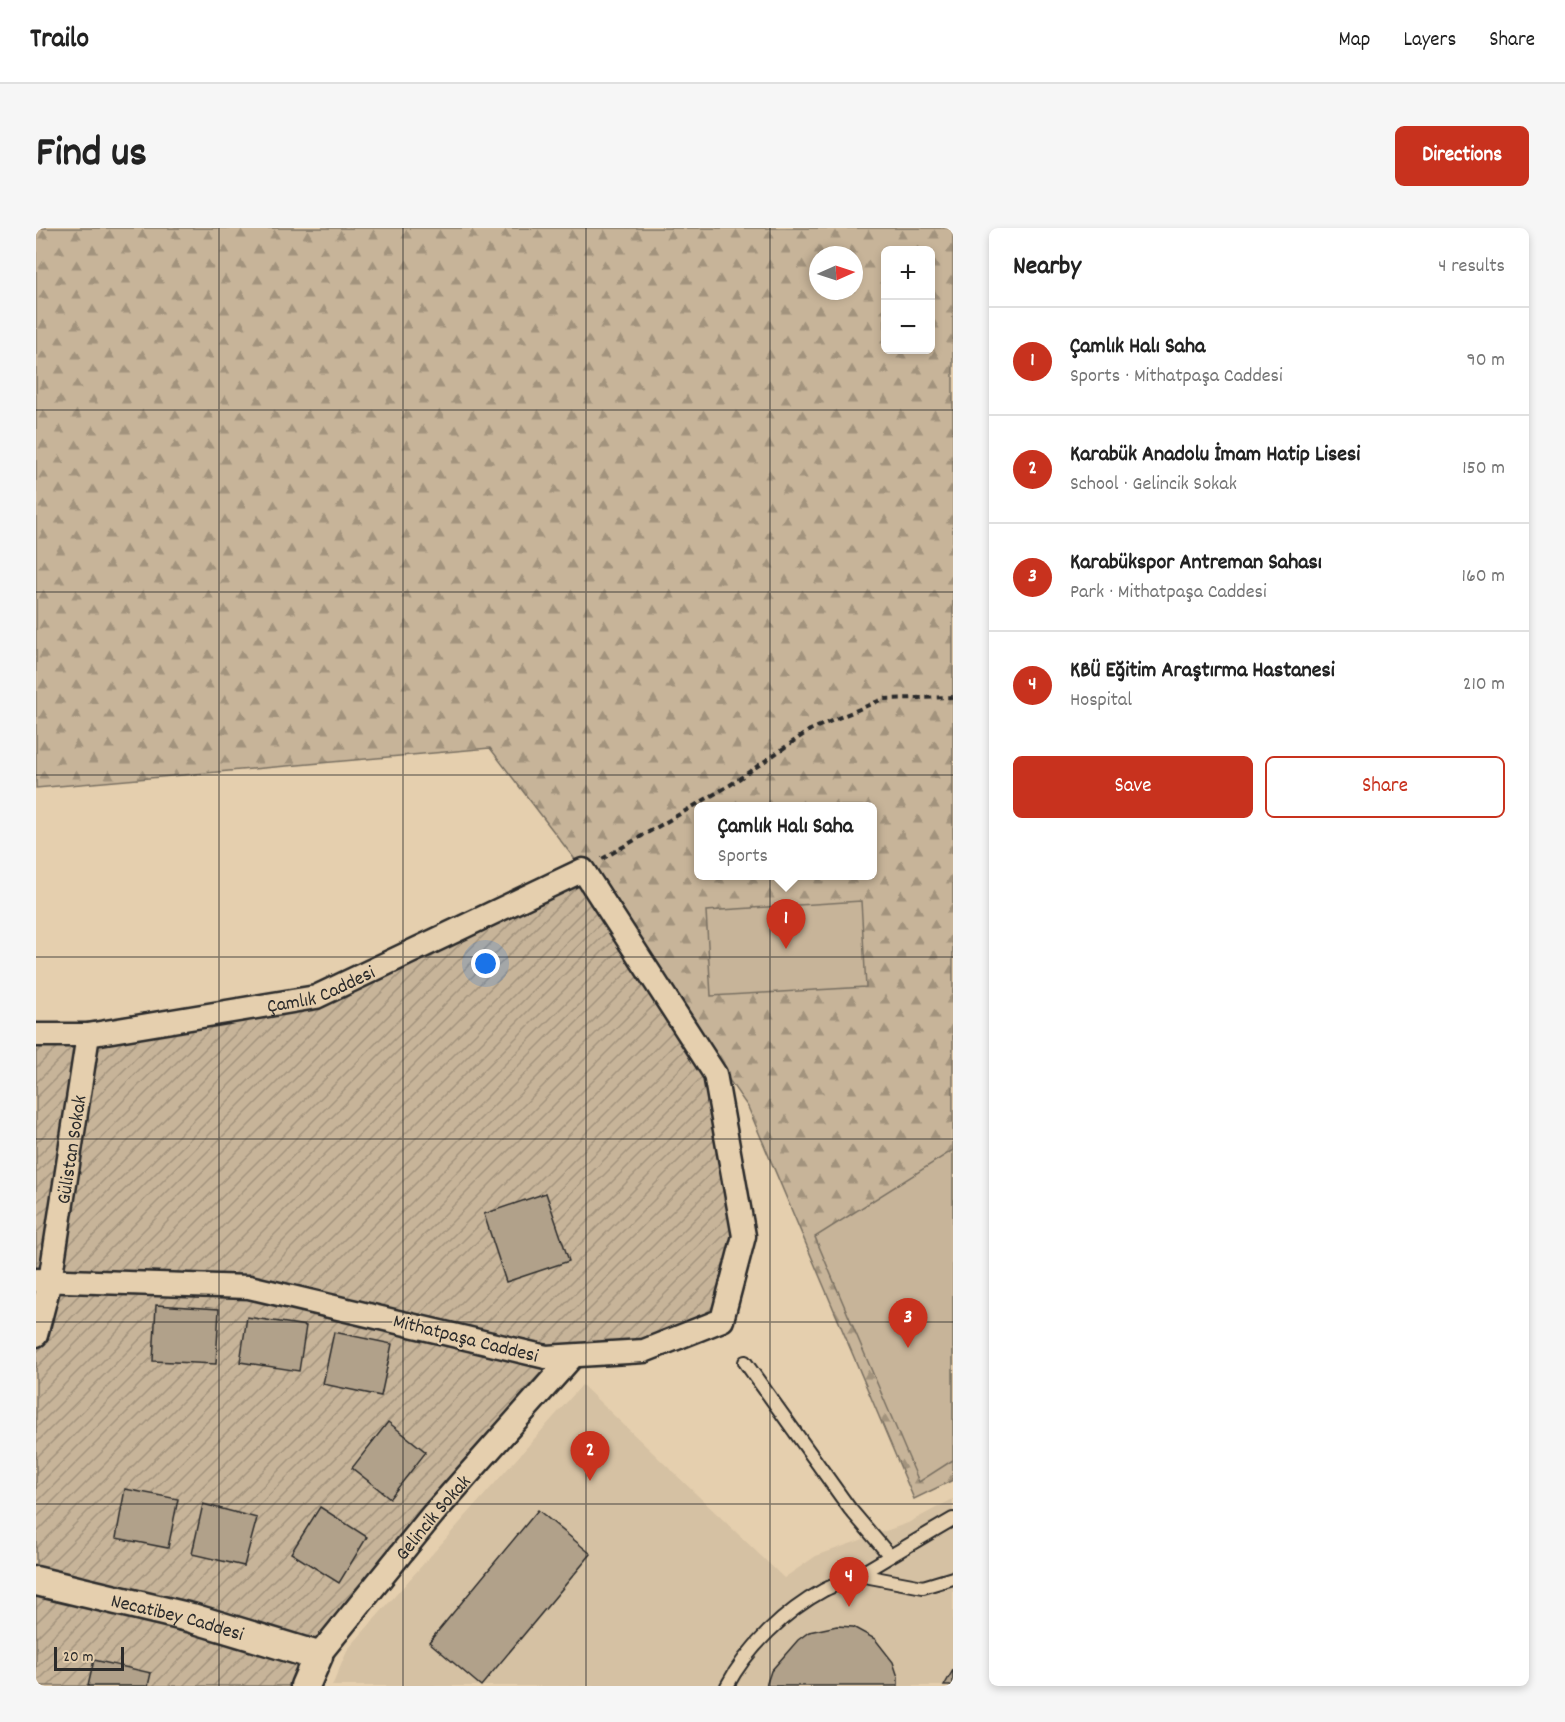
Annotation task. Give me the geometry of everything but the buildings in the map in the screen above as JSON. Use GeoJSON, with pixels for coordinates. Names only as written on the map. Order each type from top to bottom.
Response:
{"type":"FeatureCollection","features":[{"type":"Feature","properties":{"kind":"street","name":"Çamlık Caddesi"},"geometry":{"type":"LineString","coordinates":[[36,1035],[88,1035],[316,997],[583,870]]}},
{"type":"Feature","properties":{"kind":"street","name":"Mithatpaşa Caddesi"},"geometry":{"type":"LineString","coordinates":[[43,1280],[249,1287],[546,1357],[644,1351],[722,1320],[744,1236],[715,1074],[583,870]]}},
{"type":"Feature","properties":{"kind":"street","name":"Gülistan Sokak"},"geometry":{"type":"LineString","coordinates":[[36,1335],[43,1280],[88,1035]]}},
{"type":"Feature","properties":{"kind":"street","name":"Gelincik Sokak"},"geometry":{"type":"LineString","coordinates":[[305,1686],[318,1656],[433,1514],[573,1356]]}},
{"type":"Feature","properties":{"kind":"street","name":"Necatibey Caddesi"},"geometry":{"type":"LineString","coordinates":[[36,1581],[192,1618],[318,1656]]}},
{"type":"Feature","properties":{"kind":"lane"},"geometry":{"type":"LineString","coordinates":[[745,1362],[850,1509],[890,1556]]}},
{"type":"Feature","properties":{"kind":"lane"},"geometry":{"type":"LineString","coordinates":[[727,1686],[736,1669],[758,1643],[786,1616],[822,1591],[859,1575],[953,1519]]}},
{"type":"Feature","properties":{"kind":"lane"},"geometry":{"type":"LineString","coordinates":[[859,1575],[923,1587],[953,1578]]}},
{"type":"Feature","properties":{"kind":"path"},"geometry":{"type":"LineString","coordinates":[[701,802],[730,785],[810,730],[883,699],[953,697]]}},
{"type":"Feature","properties":{"kind":"path"},"geometry":{"type":"LineString","coordinates":[[583,870],[694,806]]}},
{"type":"Feature","properties":{"kind":"shaded area"},"geometry":{"type":"Polygon","coordinates":[[[582,1385],[784,1578],[816,1556],[908,1523],[953,1499],[953,1686],[332,1686],[348,1649],[582,1385]]]}},
{"type":"Feature","properties":{"kind":"green space"},"geometry":{"type":"Polygon","coordinates":[[[36,228],[953,228],[953,1480],[914,1499],[748,1107],[583,870],[490,748],[36,788],[36,228]]]}},
{"type":"Feature","properties":{"kind":"green space"},"geometry":{"type":"Polygon","coordinates":[[[583,870],[715,1074],[744,1236],[722,1320],[644,1351],[573,1356],[305,1686],[36,1686],[36,1034],[316,997],[583,870]]]}},
{"type":"Feature","properties":{"kind":"green space"},"geometry":{"type":"Polygon","coordinates":[[[861,901],[866,987],[711,996],[706,911],[861,901]]]}},
{"type":"Feature","properties":{"kind":"green space"},"geometry":{"type":"Polygon","coordinates":[[[953,1150],[953,1460],[919,1482],[815,1237],[953,1150]]]}},
{"type":"Feature","properties":{"kind":"place","name":"Çamlık Halı Saha"},"geometry":{"type":"Point","coordinates":[786,949]}},
{"type":"Feature","properties":{"kind":"place","name":"Karabükspor Antreman Sahası"},"geometry":{"type":"Point","coordinates":[908,1348]}},
{"type":"Feature","properties":{"kind":"place","name":"Karabük Anadolu İmam Hatip Lisesi"},"geometry":{"type":"Point","coordinates":[590,1481]}},
{"type":"Feature","properties":{"kind":"place","name":"KBÜ Eğitim Araştırma Hastanesi"},"geometry":{"type":"Point","coordinates":[849,1607]}}]}
